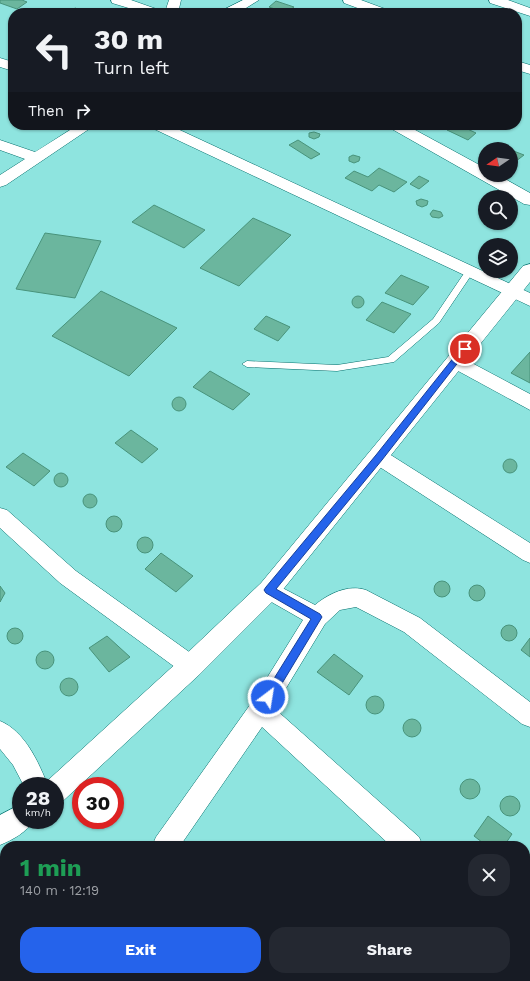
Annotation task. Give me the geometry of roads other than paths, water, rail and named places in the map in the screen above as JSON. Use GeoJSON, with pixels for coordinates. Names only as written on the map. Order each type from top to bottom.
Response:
{"type":"FeatureCollection","features":[{"type":"Feature","properties":{"kind":"street"},"geometry":{"type":"LineString","coordinates":[[117,0],[142,8]]}},
{"type":"Feature","properties":{"kind":"street"},"geometry":{"type":"LineString","coordinates":[[238,8],[253,0]]}},
{"type":"Feature","properties":{"kind":"street"},"geometry":{"type":"LineString","coordinates":[[349,0],[370,8]]}},
{"type":"Feature","properties":{"kind":"street"},"geometry":{"type":"LineString","coordinates":[[495,0],[518,8]]}},
{"type":"Feature","properties":{"kind":"street"},"geometry":{"type":"LineString","coordinates":[[0,182],[80,130]]}},
{"type":"Feature","properties":{"kind":"street"},"geometry":{"type":"LineString","coordinates":[[168,130],[522,296]]}},
{"type":"Feature","properties":{"kind":"street"},"geometry":{"type":"LineString","coordinates":[[404,130],[478,171]]}},
{"type":"Feature","properties":{"kind":"street"},"geometry":{"type":"LineString","coordinates":[[0,145],[37,158]]}},
{"type":"Feature","properties":{"kind":"street"},"geometry":{"type":"LineString","coordinates":[[498,182],[530,200]]}},
{"type":"Feature","properties":{"kind":"street"},"geometry":{"type":"LineString","coordinates":[[64,783],[191,666],[269,590],[379,457],[455,361],[522,296],[530,270]]}},
{"type":"Feature","properties":{"kind":"street"},"geometry":{"type":"LineString","coordinates":[[455,361],[530,403]]}},
{"type":"Feature","properties":{"kind":"street"},"geometry":{"type":"LineString","coordinates":[[379,457],[530,554]]}},
{"type":"Feature","properties":{"kind":"street"},"geometry":{"type":"LineString","coordinates":[[0,516],[68,577],[191,666]]}},
{"type":"Feature","properties":{"kind":"street"},"geometry":{"type":"LineString","coordinates":[[269,590],[317,617]]}},
{"type":"Feature","properties":{"kind":"street"},"geometry":{"type":"LineString","coordinates":[[168,841],[260,710],[317,617],[334,602],[358,597],[412,625],[530,716]]}},
{"type":"Feature","properties":{"kind":"street"},"geometry":{"type":"LineString","coordinates":[[260,710],[404,841]]}},
{"type":"Feature","properties":{"kind":"street"},"geometry":{"type":"LineString","coordinates":[[0,732],[15,746],[33,777]]}},
{"type":"Feature","properties":{"kind":"street"},"geometry":{"type":"LineString","coordinates":[[0,831],[12,823]]}},
{"type":"Feature","properties":{"kind":"lane"},"geometry":{"type":"LineString","coordinates":[[247,364],[337,368],[391,360],[436,321],[470,271]]}}]}
